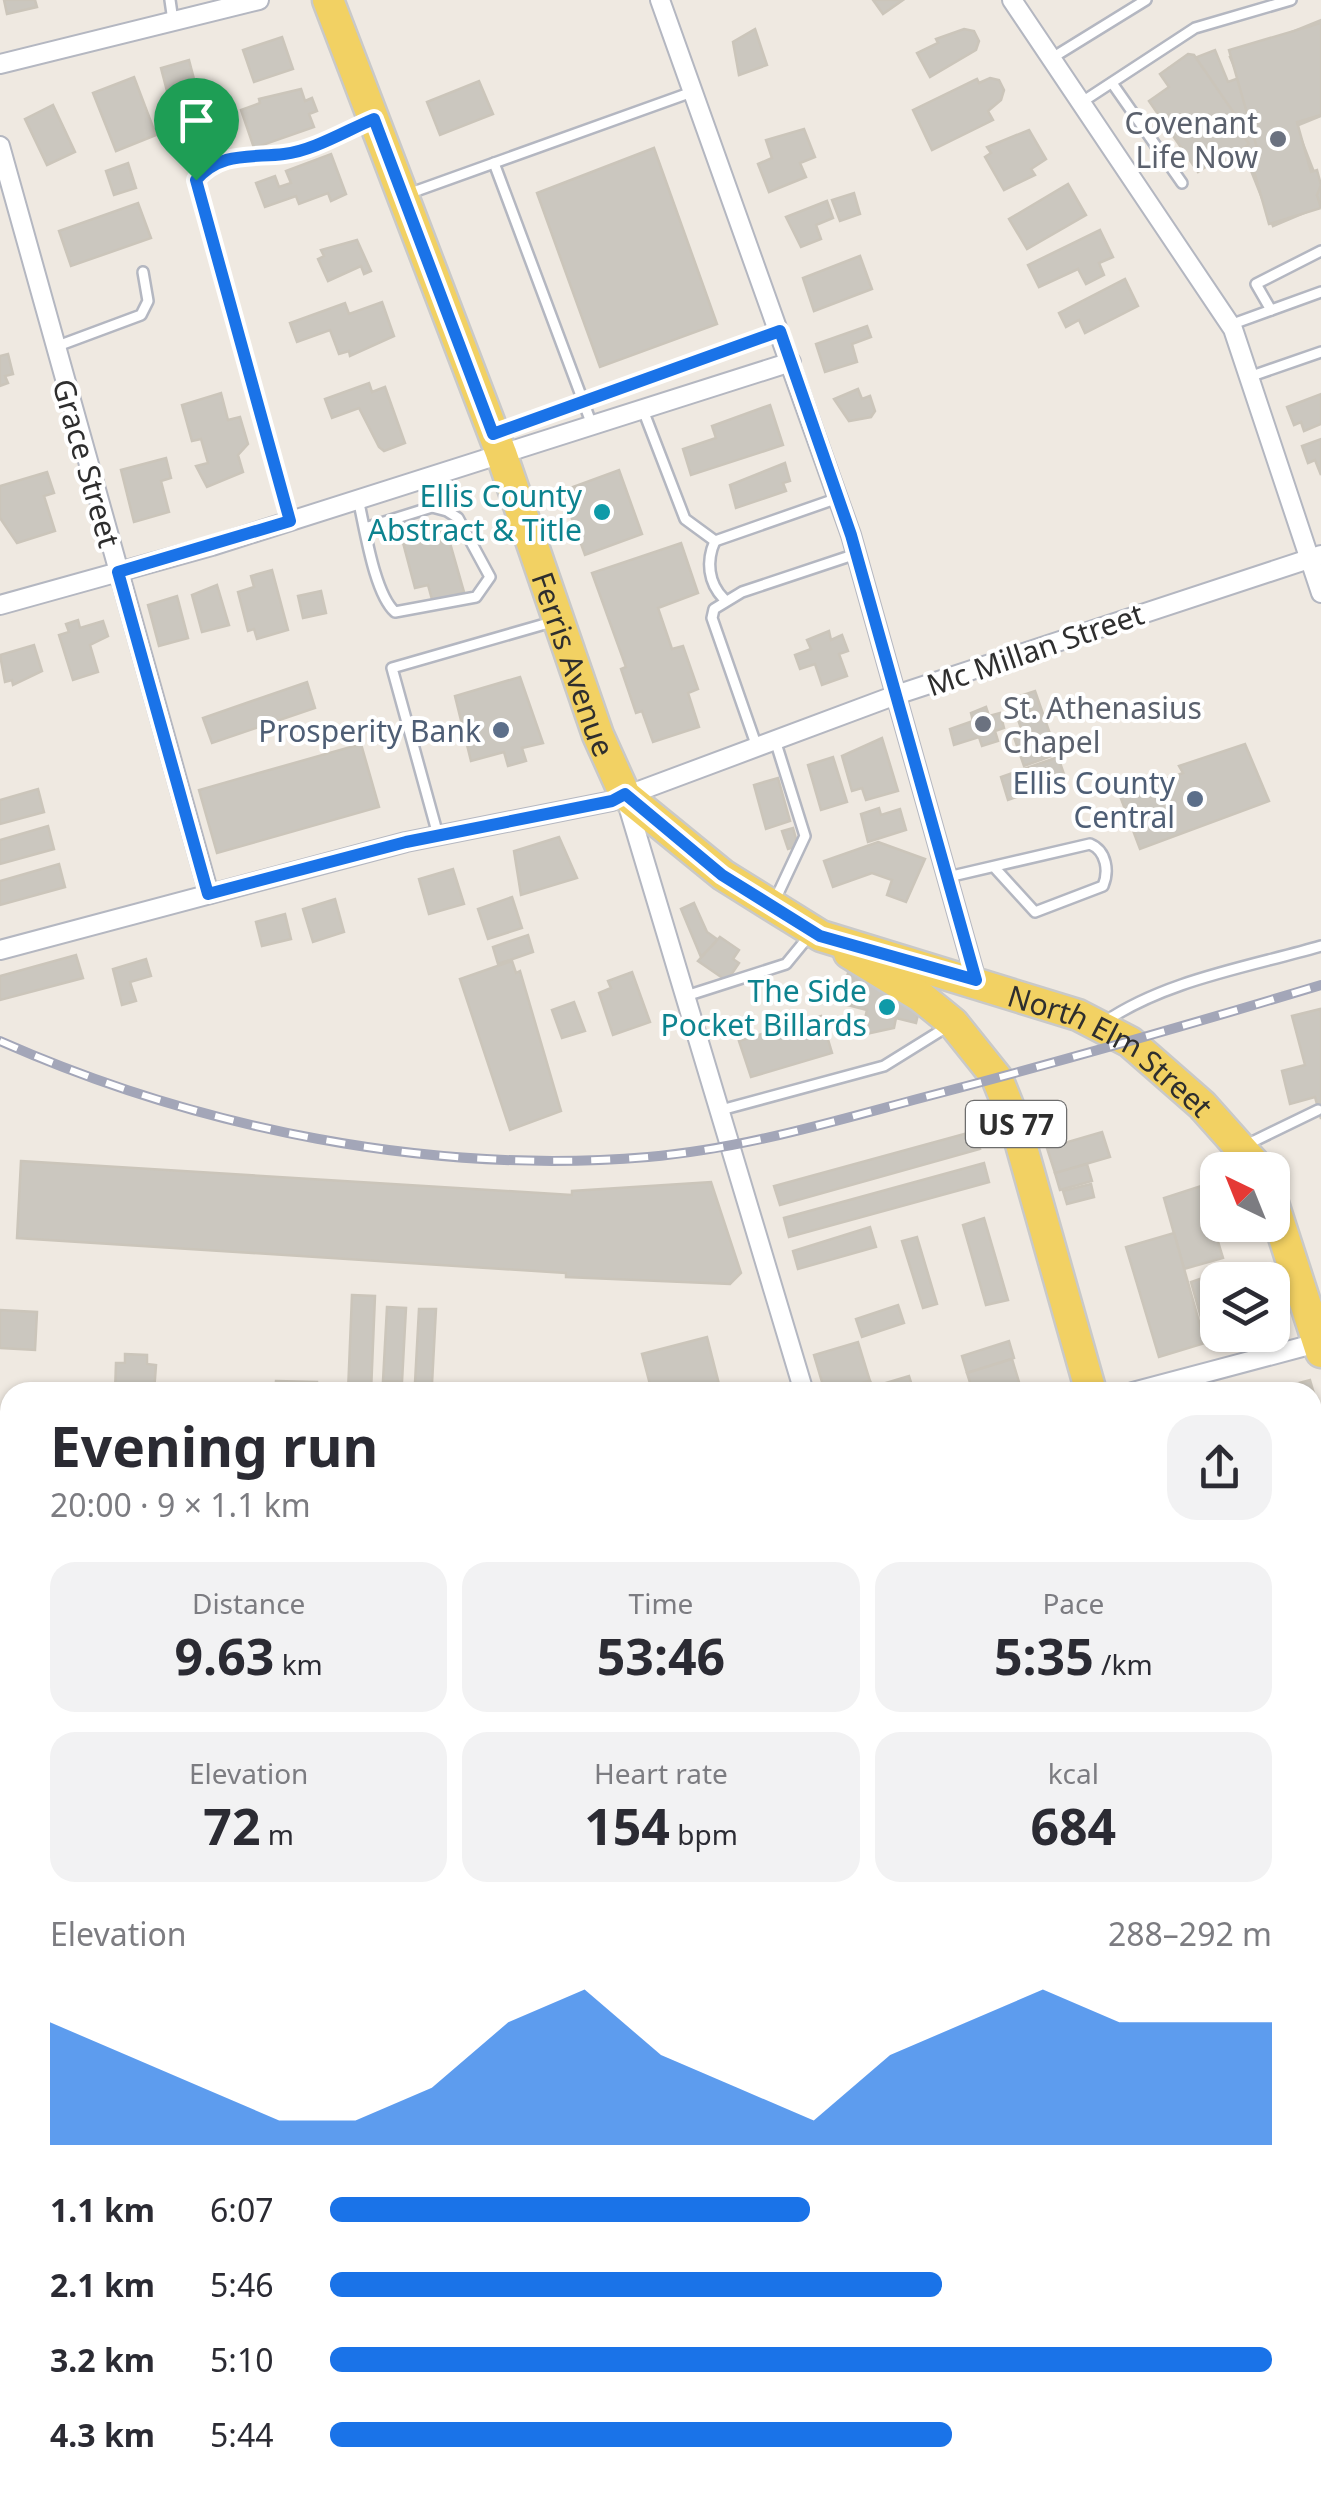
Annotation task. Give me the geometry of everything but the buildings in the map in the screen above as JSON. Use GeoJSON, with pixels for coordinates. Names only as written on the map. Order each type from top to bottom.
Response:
{"type":"FeatureCollection","features":[{"type":"Feature","properties":{"kind":"main road","name":"Ferris Avenue"},"geometry":{"type":"LineString","coordinates":[[328,0],[497,444],[598,735],[625,794]]}},
{"type":"Feature","properties":{"kind":"main road","name":"North Elm Street"},"geometry":{"type":"LineString","coordinates":[[625,794],[674,840],[817,934],[976,980],[1099,1026],[1130,1042],[1246,1152]]}},
{"type":"Feature","properties":{"kind":"main road","name":"US 77"},"geometry":{"type":"LineString","coordinates":[[817,934],[921,997],[953,1023],[997,1078],[1015,1123],[1088,1382]]}},
{"type":"Feature","properties":{"kind":"main road"},"geometry":{"type":"LineString","coordinates":[[1286,1242],[1320,1345]]}},
{"type":"Feature","properties":{"kind":"street"},"geometry":{"type":"LineString","coordinates":[[0,64],[259,0]]}},
{"type":"Feature","properties":{"kind":"street"},"geometry":{"type":"LineString","coordinates":[[660,0],[838,498],[976,980]]}},
{"type":"Feature","properties":{"kind":"street"},"geometry":{"type":"LineString","coordinates":[[1012,0],[1230,325],[1315,557],[1321,593]]}},
{"type":"Feature","properties":{"kind":"street","name":"Grace Street"},"geometry":{"type":"LineString","coordinates":[[0,146],[208,894]]}},
{"type":"Feature","properties":{"kind":"street"},"geometry":{"type":"LineString","coordinates":[[0,605],[358,499],[422,478],[497,444],[592,425],[791,362]]}},
{"type":"Feature","properties":{"kind":"street","name":"Mc Millan Street"},"geometry":{"type":"LineString","coordinates":[[0,950],[438,835],[612,801],[896,696],[1315,557]]}},
{"type":"Feature","properties":{"kind":"street","name":"Ferris Avenue"},"geometry":{"type":"LineString","coordinates":[[625,794],[801,1382]]}},
{"type":"Feature","properties":{"kind":"street"},"geometry":{"type":"LineString","coordinates":[[1173,1382],[1320,1345]]}},
{"type":"Feature","properties":{"kind":"lane"},"geometry":{"type":"LineString","coordinates":[[170,0],[173,21]]}},
{"type":"Feature","properties":{"kind":"lane"},"geometry":{"type":"LineString","coordinates":[[1052,58],[1146,0]]}},
{"type":"Feature","properties":{"kind":"lane"},"geometry":{"type":"LineString","coordinates":[[1082,102],[1195,28],[1291,0]]}},
{"type":"Feature","properties":{"kind":"lane"},"geometry":{"type":"LineString","coordinates":[[1112,83],[1182,183]]}},
{"type":"Feature","properties":{"kind":"lane"},"geometry":{"type":"LineString","coordinates":[[403,196],[693,92]]}},
{"type":"Feature","properties":{"kind":"lane"},"geometry":{"type":"LineString","coordinates":[[290,521],[196,180],[221,160],[263,152],[286,154],[374,119]]}},
{"type":"Feature","properties":{"kind":"lane"},"geometry":{"type":"LineString","coordinates":[[494,163],[592,425]]}},
{"type":"Feature","properties":{"kind":"lane"},"geometry":{"type":"LineString","coordinates":[[1272,310],[1256,284],[1321,251]]}},
{"type":"Feature","properties":{"kind":"lane"},"geometry":{"type":"LineString","coordinates":[[55,347],[141,315],[148,301],[144,272]]}},
{"type":"Feature","properties":{"kind":"lane"},"geometry":{"type":"LineString","coordinates":[[1230,325],[1321,292]]}},
{"type":"Feature","properties":{"kind":"lane"},"geometry":{"type":"LineString","coordinates":[[497,444],[584,402],[780,331]]}},
{"type":"Feature","properties":{"kind":"lane"},"geometry":{"type":"LineString","coordinates":[[1249,377],[1321,352]]}},
{"type":"Feature","properties":{"kind":"lane"},"geometry":{"type":"LineString","coordinates":[[643,410],[685,519],[715,542]]}},
{"type":"Feature","properties":{"kind":"lane"},"geometry":{"type":"LineString","coordinates":[[422,478],[432,507]]}},
{"type":"Feature","properties":{"kind":"lane"},"geometry":{"type":"LineString","coordinates":[[724,599],[710,572],[709,555],[715,542],[838,498]]}},
{"type":"Feature","properties":{"kind":"lane"},"geometry":{"type":"LineString","coordinates":[[358,499],[385,603],[395,612],[476,597],[490,577],[458,518],[432,507],[366,528]]}},
{"type":"Feature","properties":{"kind":"lane"},"geometry":{"type":"LineString","coordinates":[[771,907],[805,836],[712,618],[724,599],[856,554]]}},
{"type":"Feature","properties":{"kind":"lane"},"geometry":{"type":"LineString","coordinates":[[438,835],[392,668],[559,620]]}},
{"type":"Feature","properties":{"kind":"lane"},"geometry":{"type":"LineString","coordinates":[[946,877],[1090,844],[1103,857],[1108,875],[1103,886],[1035,912],[994,867]]}},
{"type":"Feature","properties":{"kind":"lane"},"geometry":{"type":"LineString","coordinates":[[686,996],[786,964],[817,934]]}},
{"type":"Feature","properties":{"kind":"lane"},"geometry":{"type":"LineString","coordinates":[[1099,1026],[1125,1008],[1166,991],[1321,946]]}},
{"type":"Feature","properties":{"kind":"lane"},"geometry":{"type":"LineString","coordinates":[[721,1110],[884,1066],[921,1048],[953,1023]]}},
{"type":"Feature","properties":{"kind":"lane"},"geometry":{"type":"LineString","coordinates":[[1256,1152],[1274,1128],[1318,1110]]}},
{"type":"Feature","properties":{"kind":"railway"},"geometry":{"type":"LineString","coordinates":[[0,1041],[155,1099],[317,1139],[483,1159],[566,1161],[683,1153],[786,1134],[1321,985]]}},
{"type":"Feature","properties":{"kind":"place","name":"Covenant Life Now"},"geometry":{"type":"Point","coordinates":[1278,139]}},
{"type":"Feature","properties":{"kind":"place","name":"Ellis County Abstract & Title"},"geometry":{"type":"Point","coordinates":[602,512]}},
{"type":"Feature","properties":{"kind":"place","name":"St. Athenasius Chapel"},"geometry":{"type":"Point","coordinates":[983,724]}},
{"type":"Feature","properties":{"kind":"place","name":"Prosperity Bank"},"geometry":{"type":"Point","coordinates":[501,730]}},
{"type":"Feature","properties":{"kind":"place","name":"Ellis County Central"},"geometry":{"type":"Point","coordinates":[1195,799]}},
{"type":"Feature","properties":{"kind":"place","name":"The Side Pocket Billards"},"geometry":{"type":"Point","coordinates":[887,1007]}},
{"type":"Feature","properties":{"kind":"route"},"geometry":{"type":"LineString","coordinates":[[374,119],[493,434],[780,331],[851,535],[976,980],[820,936],[722,875],[674,840],[625,794],[612,801],[596,801],[406,842],[208,894],[118,572],[290,521],[196,180],[221,160],[263,152],[286,154],[374,119]]}}]}
